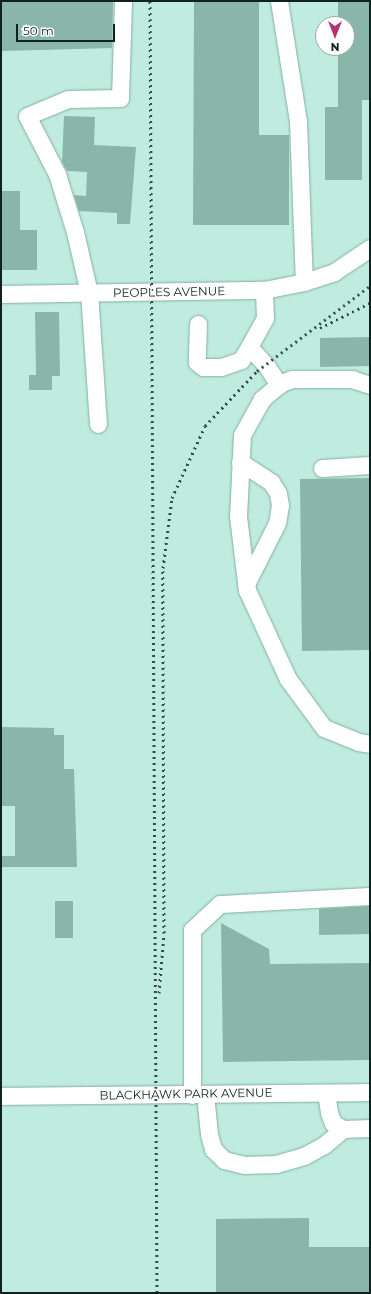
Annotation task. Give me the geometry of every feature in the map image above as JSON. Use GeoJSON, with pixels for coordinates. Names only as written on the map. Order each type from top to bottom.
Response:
{"type":"FeatureCollection","features":[{"type":"Feature","properties":{"kind":"street"},"geometry":{"type":"LineString","coordinates":[[98,424],[89,293],[75,232],[57,174],[27,116],[68,99],[120,98],[123,1]]}},
{"type":"Feature","properties":{"kind":"street"},"geometry":{"type":"LineString","coordinates":[[279,1],[298,121],[304,282]]}},
{"type":"Feature","properties":{"kind":"street","name":"PEOPLES AVENUE"},"geometry":{"type":"LineString","coordinates":[[1,294],[264,290],[304,282],[334,272],[368,252]]}},
{"type":"Feature","properties":{"kind":"street"},"geometry":{"type":"LineString","coordinates":[[198,324],[197,362],[203,367],[221,367],[241,360],[265,318],[264,290]]}},
{"type":"Feature","properties":{"kind":"street"},"geometry":{"type":"LineString","coordinates":[[249,347],[266,364],[279,385]]}},
{"type":"Feature","properties":{"kind":"street"},"geometry":{"type":"LineString","coordinates":[[370,385],[352,379],[292,379],[279,385],[262,399],[242,435],[238,516],[246,584],[288,679],[324,728],[358,742],[370,744]]}},
{"type":"Feature","properties":{"kind":"street"},"geometry":{"type":"LineString","coordinates":[[240,462],[271,482],[278,493],[280,505],[277,523],[246,584]]}},
{"type":"Feature","properties":{"kind":"street"},"geometry":{"type":"LineString","coordinates":[[322,468],[370,465]]}},
{"type":"Feature","properties":{"kind":"street"},"geometry":{"type":"LineString","coordinates":[[343,1129],[324,1145],[304,1156],[276,1164],[244,1165],[224,1160],[213,1149],[198,1094],[192,930],[220,904],[370,896]]}},
{"type":"Feature","properties":{"kind":"street","name":"BLACKHAWK PARK AVENUE"},"geometry":{"type":"LineString","coordinates":[[1,1096],[370,1092]]}},
{"type":"Feature","properties":{"kind":"street"},"geometry":{"type":"LineString","coordinates":[[326,1093],[329,1113],[333,1123],[343,1129],[370,1128]]}},
{"type":"Feature","properties":{"kind":"building"},"geometry":{"type":"Polygon","coordinates":[[[1,1],[113,1],[112,48],[1,51],[1,1]]]}},
{"type":"Feature","properties":{"kind":"building"},"geometry":{"type":"Polygon","coordinates":[[[194,1],[259,1],[259,135],[289,135],[289,225],[193,225],[194,1]]]}},
{"type":"Feature","properties":{"kind":"building"},"geometry":{"type":"Polygon","coordinates":[[[338,1],[370,1],[370,100],[362,100],[362,180],[325,180],[325,107],[338,107],[338,56],[355,56],[355,16],[338,16],[338,1]]]}},
{"type":"Feature","properties":{"kind":"building"},"geometry":{"type":"Polygon","coordinates":[[[64,116],[95,117],[94,145],[136,147],[130,224],[117,224],[117,213],[79,211],[74,195],[86,196],[87,172],[67,171],[62,162],[64,116]]]}},
{"type":"Feature","properties":{"kind":"building"},"geometry":{"type":"Polygon","coordinates":[[[1,191],[20,191],[20,230],[37,230],[37,270],[1,270],[1,191]]]}},
{"type":"Feature","properties":{"kind":"building"},"geometry":{"type":"Polygon","coordinates":[[[35,312],[59,312],[60,376],[52,376],[52,390],[29,390],[29,375],[36,375],[35,312]]]}},
{"type":"Feature","properties":{"kind":"building"},"geometry":{"type":"Polygon","coordinates":[[[370,337],[370,366],[320,367],[320,338],[370,337]]]}},
{"type":"Feature","properties":{"kind":"building"},"geometry":{"type":"Polygon","coordinates":[[[370,478],[370,650],[302,651],[300,479],[370,478]]]}},
{"type":"Feature","properties":{"kind":"building"},"geometry":{"type":"Polygon","coordinates":[[[1,727],[54,728],[54,735],[64,735],[64,769],[74,769],[77,867],[1,867],[1,856],[15,856],[15,806],[1,806],[1,727]]]}},
{"type":"Feature","properties":{"kind":"building"},"geometry":{"type":"Polygon","coordinates":[[[55,901],[73,901],[73,938],[55,938],[55,901]]]}},
{"type":"Feature","properties":{"kind":"building"},"geometry":{"type":"Polygon","coordinates":[[[370,906],[370,934],[319,935],[319,909],[370,906]]]}},
{"type":"Feature","properties":{"kind":"building"},"geometry":{"type":"Polygon","coordinates":[[[221,923],[269,949],[270,964],[370,963],[370,1060],[223,1062],[221,923]]]}},
{"type":"Feature","properties":{"kind":"building"},"geometry":{"type":"Polygon","coordinates":[[[309,1218],[309,1247],[370,1247],[370,1293],[216,1293],[216,1219],[309,1218]]]}},
{"type":"Feature","properties":{"kind":"railway"},"geometry":{"type":"LineString","coordinates":[[150,1],[157,1293]]}},
{"type":"Feature","properties":{"kind":"railway"},"geometry":{"type":"LineString","coordinates":[[159,993],[164,933],[163,568],[172,498],[205,426],[257,371],[370,286]]}},
{"type":"Feature","properties":{"kind":"railway"},"geometry":{"type":"LineString","coordinates":[[320,328],[370,303]]}}]}
